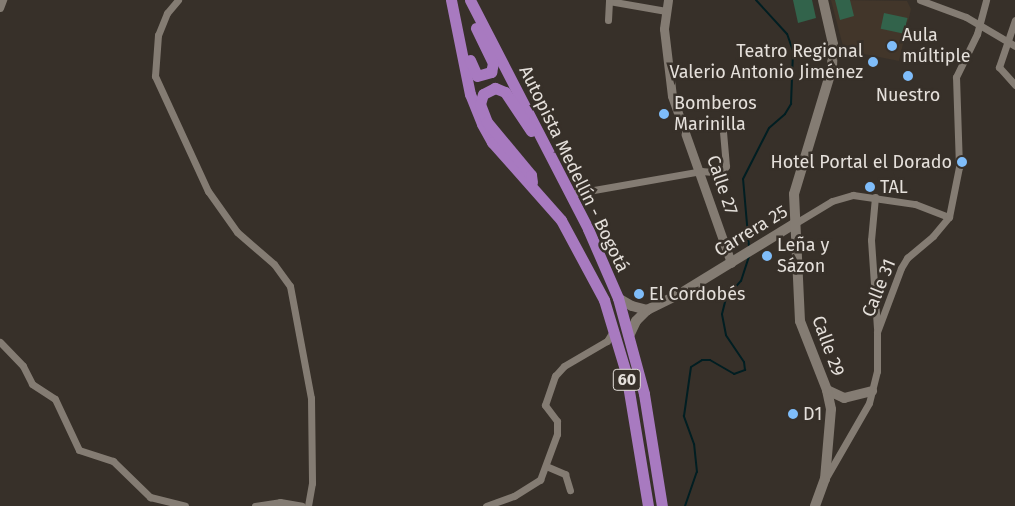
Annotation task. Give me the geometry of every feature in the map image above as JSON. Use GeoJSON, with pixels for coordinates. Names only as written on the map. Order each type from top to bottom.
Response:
{"type":"FeatureCollection","features":[{"type":"Feature","properties":{"kind":"highway"},"geometry":{"type":"LineString","coordinates":[[451,1],[461,23],[472,68],[478,76],[485,76],[491,72],[493,63],[464,0]]}},
{"type":"Feature","properties":{"kind":"highway","name":"Autopista Medellín - Bogotá"},"geometry":{"type":"LineString","coordinates":[[470,0],[571,194],[618,298],[630,334],[644,394],[662,506]]}},
{"type":"Feature","properties":{"kind":"highway","name":"Autopista Medellín - Bogotá"},"geometry":{"type":"LineString","coordinates":[[451,1],[474,110],[492,142],[533,186],[577,245],[614,329],[626,373],[648,506]]}},
{"type":"Feature","properties":{"kind":"highway"},"geometry":{"type":"LineString","coordinates":[[533,186],[531,175],[495,133],[484,115],[480,104],[483,94],[495,88],[505,92],[534,135],[546,146]]}},
{"type":"Feature","properties":{"kind":"main road","name":"Calle 29"},"geometry":{"type":"LineString","coordinates":[[816,506],[825,479],[832,422],[827,390],[800,322],[794,224],[794,190],[808,153],[832,68],[833,44],[823,0]]}},
{"type":"Feature","properties":{"kind":"main road","name":"Carrera 25"},"geometry":{"type":"LineString","coordinates":[[630,334],[636,320],[647,310],[731,263],[794,224]]}},
{"type":"Feature","properties":{"kind":"main road"},"geometry":{"type":"LineString","coordinates":[[618,298],[632,306],[647,310]]}},
{"type":"Feature","properties":{"kind":"main road"},"geometry":{"type":"LineString","coordinates":[[827,390],[835,395],[854,398],[872,391]]}},
{"type":"Feature","properties":{"kind":"street"},"geometry":{"type":"LineString","coordinates":[[0,8],[3,0]]}},
{"type":"Feature","properties":{"kind":"street"},"geometry":{"type":"LineString","coordinates":[[178,0],[167,13],[158,34],[155,76],[208,191],[237,232],[274,264],[290,286],[311,398],[312,483],[308,506]]}},
{"type":"Feature","properties":{"kind":"street"},"geometry":{"type":"LineString","coordinates":[[608,20],[609,0],[666,11]]}},
{"type":"Feature","properties":{"kind":"street","name":"Calle 27"},"geometry":{"type":"LineString","coordinates":[[668,0],[666,11],[666,57],[672,96],[701,171],[731,263]]}},
{"type":"Feature","properties":{"kind":"street"},"geometry":{"type":"LineString","coordinates":[[920,0],[966,17],[978,26],[1015,46]]}},
{"type":"Feature","properties":{"kind":"street","name":"Calle 31"},"geometry":{"type":"LineString","coordinates":[[825,479],[865,411],[872,391],[878,356],[877,332],[907,258],[933,236],[949,217],[959,167],[956,77],[978,26],[986,0]]}},
{"type":"Feature","properties":{"kind":"street"},"geometry":{"type":"LineString","coordinates":[[1015,20],[1006,42],[999,68],[1015,84]]}},
{"type":"Feature","properties":{"kind":"street"},"geometry":{"type":"LineString","coordinates":[[571,194],[701,171],[718,173],[724,170],[723,129]]}},
{"type":"Feature","properties":{"kind":"street","name":"Carrera 25"},"geometry":{"type":"LineString","coordinates":[[794,224],[841,197],[875,197],[926,207],[949,217]]}},
{"type":"Feature","properties":{"kind":"street"},"geometry":{"type":"LineString","coordinates":[[875,197],[870,240],[877,332]]}},
{"type":"Feature","properties":{"kind":"street"},"geometry":{"type":"LineString","coordinates":[[486,506],[534,484],[546,466],[557,434],[557,421],[545,405],[555,376],[564,366],[607,341],[614,329]]}},
{"type":"Feature","properties":{"kind":"street"},"geometry":{"type":"LineString","coordinates":[[0,342],[23,366],[32,384],[55,399],[79,450],[113,461],[150,497],[185,506]]}},
{"type":"Feature","properties":{"kind":"street"},"geometry":{"type":"LineString","coordinates":[[546,466],[565,474],[570,490]]}},
{"type":"Feature","properties":{"kind":"street"},"geometry":{"type":"LineString","coordinates":[[255,506],[280,502],[302,506]]}},
{"type":"Feature","properties":{"kind":"shaded area"},"geometry":{"type":"Polygon","coordinates":[[[831,0],[907,1],[911,9],[899,61],[844,50],[831,0]]]}},
{"type":"Feature","properties":{"kind":"green space"},"geometry":{"type":"Polygon","coordinates":[[[793,0],[812,0],[816,18],[798,23],[793,0]]]}},
{"type":"Feature","properties":{"kind":"green space"},"geometry":{"type":"Polygon","coordinates":[[[835,0],[850,0],[854,16],[840,20],[835,0]]]}},
{"type":"Feature","properties":{"kind":"green space"},"geometry":{"type":"Polygon","coordinates":[[[884,13],[907,18],[904,34],[881,29],[884,13]]]}},
{"type":"Feature","properties":{"kind":"waterway"},"geometry":{"type":"LineString","coordinates":[[749,247],[743,179],[769,128],[785,114],[791,104],[793,51],[787,34],[756,0]]}},
{"type":"Feature","properties":{"kind":"waterway"},"geometry":{"type":"LineString","coordinates":[[685,506],[697,472],[694,444],[684,416],[691,367],[702,360],[710,360],[734,374],[745,370],[744,362],[726,335],[722,314],[726,298],[741,281],[750,254]]}},
{"type":"Feature","properties":{"kind":"place","name":"Aula múltiple"},"geometry":{"type":"Point","coordinates":[892,46]}},
{"type":"Feature","properties":{"kind":"place","name":"Teatro Regional Valerio Antonio Jiménez"},"geometry":{"type":"Point","coordinates":[873,62]}},
{"type":"Feature","properties":{"kind":"place","name":"Nuestro"},"geometry":{"type":"Point","coordinates":[908,76]}},
{"type":"Feature","properties":{"kind":"place","name":"Bomberos Marinilla"},"geometry":{"type":"Point","coordinates":[664,114]}},
{"type":"Feature","properties":{"kind":"place","name":"Hotel Portal el Dorado"},"geometry":{"type":"Point","coordinates":[962,162]}},
{"type":"Feature","properties":{"kind":"place","name":"TAL"},"geometry":{"type":"Point","coordinates":[870,187]}},
{"type":"Feature","properties":{"kind":"place","name":"Leña y Sázon"},"geometry":{"type":"Point","coordinates":[767,256]}},
{"type":"Feature","properties":{"kind":"place","name":"El Cordobés"},"geometry":{"type":"Point","coordinates":[639,294]}},
{"type":"Feature","properties":{"kind":"place","name":"D1"},"geometry":{"type":"Point","coordinates":[793,414]}}]}
